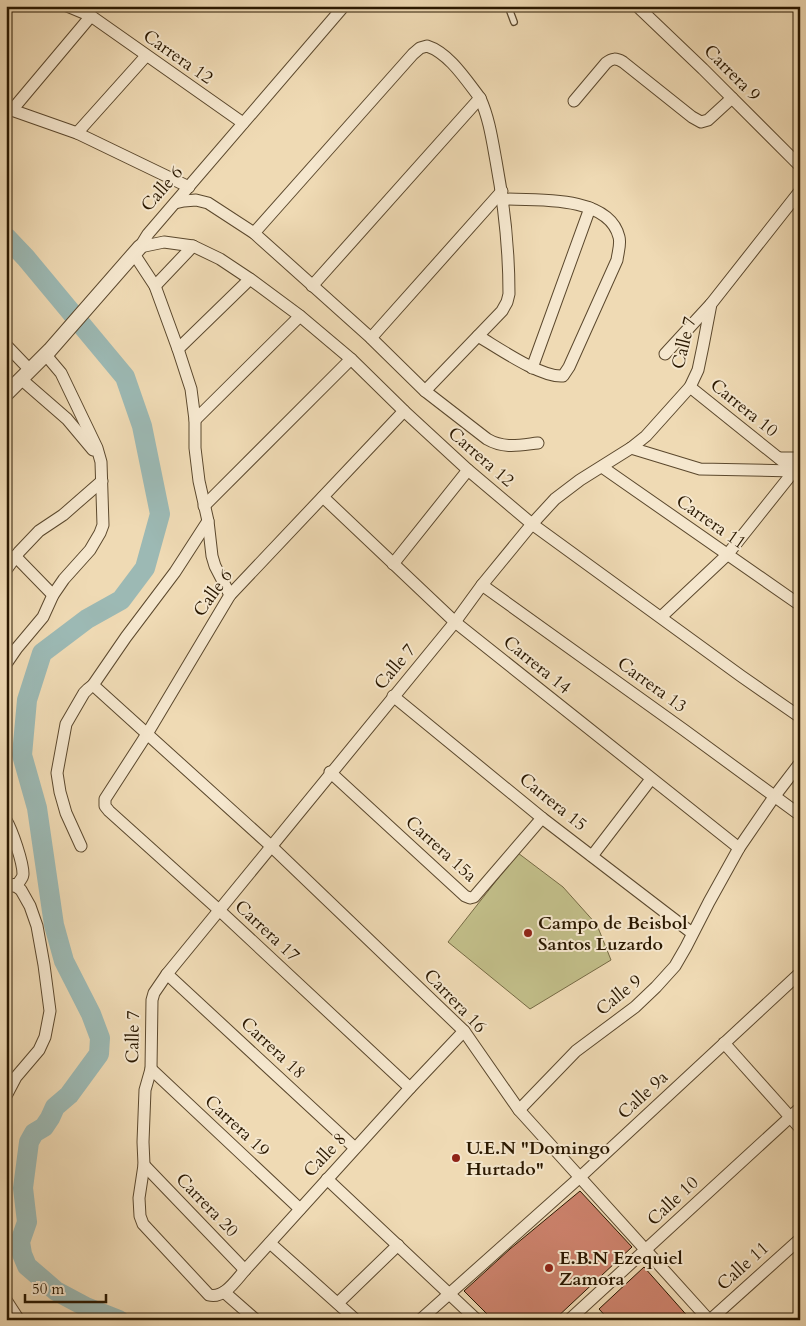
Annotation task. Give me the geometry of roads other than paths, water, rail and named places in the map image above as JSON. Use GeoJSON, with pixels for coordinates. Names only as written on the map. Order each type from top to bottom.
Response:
{"type":"FeatureCollection","features":[{"type":"Feature","properties":{"kind":"street","name":"Carrera 12"},"geometry":{"type":"LineString","coordinates":[[67,6],[91,16],[244,123]]}},
{"type":"Feature","properties":{"kind":"street","name":"Calle 6"},"geometry":{"type":"LineString","coordinates":[[6,394],[47,353],[137,250],[148,234],[344,6]]}},
{"type":"Feature","properties":{"kind":"street","name":"Carrera 9"},"geometry":{"type":"LineString","coordinates":[[637,6],[800,166]]}},
{"type":"Feature","properties":{"kind":"street"},"geometry":{"type":"LineString","coordinates":[[91,16],[9,109],[77,133],[189,187]]}},
{"type":"Feature","properties":{"kind":"street"},"geometry":{"type":"LineString","coordinates":[[254,233],[413,54],[420,48],[427,46],[440,52],[461,74],[480,98],[484,107],[502,195],[509,294],[502,311],[425,391]]}},
{"type":"Feature","properties":{"kind":"street"},"geometry":{"type":"LineString","coordinates":[[77,133],[146,56]]}},
{"type":"Feature","properties":{"kind":"street"},"geometry":{"type":"LineString","coordinates":[[574,101],[606,63],[615,59],[623,62],[701,122],[708,120],[732,98]]}},
{"type":"Feature","properties":{"kind":"street"},"geometry":{"type":"LineString","coordinates":[[312,286],[480,98]]}},
{"type":"Feature","properties":{"kind":"street","name":"Calle 7"},"geometry":{"type":"LineString","coordinates":[[224,1292],[215,1296],[209,1295],[142,1224],[140,1216],[139,1204],[144,1165],[145,1090],[151,1069],[152,1000],[154,993],[167,974],[330,772],[455,622],[482,585],[532,524],[567,489],[646,436],[690,387],[698,370],[711,304],[800,191]]}},
{"type":"Feature","properties":{"kind":"street"},"geometry":{"type":"LineString","coordinates":[[478,336],[532,368],[562,376],[566,373],[617,260],[620,247],[616,228],[608,218],[590,208],[552,200],[502,195]]}},
{"type":"Feature","properties":{"kind":"street"},"geometry":{"type":"LineString","coordinates":[[371,338],[502,195]]}},
{"type":"Feature","properties":{"kind":"street"},"geometry":{"type":"LineString","coordinates":[[175,203],[196,200],[208,203],[254,233],[371,338],[425,391],[496,444],[505,446],[538,443]]}},
{"type":"Feature","properties":{"kind":"street"},"geometry":{"type":"LineString","coordinates":[[532,368],[590,208]]}},
{"type":"Feature","properties":{"kind":"street","name":"Carrera 12"},"geometry":{"type":"LineString","coordinates":[[137,250],[164,242],[193,246],[220,259],[250,279],[300,316],[351,359],[468,470],[532,524],[800,717]]}},
{"type":"Feature","properties":{"kind":"street"},"geometry":{"type":"LineString","coordinates":[[155,286],[193,246]]}},
{"type":"Feature","properties":{"kind":"street"},"geometry":{"type":"LineString","coordinates":[[137,250],[155,286],[191,389],[199,481],[208,521],[212,556],[230,595]]}},
{"type":"Feature","properties":{"kind":"street"},"geometry":{"type":"LineString","coordinates":[[178,349],[250,279]]}},
{"type":"Feature","properties":{"kind":"street"},"geometry":{"type":"LineString","coordinates":[[665,354],[711,304]]}},
{"type":"Feature","properties":{"kind":"street"},"geometry":{"type":"LineString","coordinates":[[195,420],[300,316]]}},
{"type":"Feature","properties":{"kind":"street"},"geometry":{"type":"LineString","coordinates":[[6,345],[25,375],[88,443],[101,462]]}},
{"type":"Feature","properties":{"kind":"street"},"geometry":{"type":"LineString","coordinates":[[6,664],[43,618],[53,595],[73,568],[90,550],[100,533],[103,517],[101,462],[93,438],[66,382],[47,353]]}},
{"type":"Feature","properties":{"kind":"street"},"geometry":{"type":"LineString","coordinates":[[204,506],[351,359]]}},
{"type":"Feature","properties":{"kind":"street","name":"Carrera 10"},"geometry":{"type":"LineString","coordinates":[[690,387],[797,473]]}},
{"type":"Feature","properties":{"kind":"street","name":"Calle 6"},"geometry":{"type":"LineString","coordinates":[[105,799],[148,734],[230,595],[404,411]]}},
{"type":"Feature","properties":{"kind":"street"},"geometry":{"type":"LineString","coordinates":[[630,448],[700,469],[797,473]]}},
{"type":"Feature","properties":{"kind":"street"},"geometry":{"type":"LineString","coordinates":[[779,458],[800,458]]}},
{"type":"Feature","properties":{"kind":"street","name":"Carrera 11"},"geometry":{"type":"LineString","coordinates":[[602,467],[800,605]]}},
{"type":"Feature","properties":{"kind":"street"},"geometry":{"type":"LineString","coordinates":[[393,564],[468,470]]}},
{"type":"Feature","properties":{"kind":"street"},"geometry":{"type":"LineString","coordinates":[[661,617],[727,555],[797,473]]}},
{"type":"Feature","properties":{"kind":"street"},"geometry":{"type":"LineString","coordinates":[[6,570],[15,556],[39,531],[63,516],[102,481]]}},
{"type":"Feature","properties":{"kind":"street","name":"Carrera 14"},"geometry":{"type":"LineString","coordinates":[[323,497],[455,622],[740,848]]}},
{"type":"Feature","properties":{"kind":"street"},"geometry":{"type":"LineString","coordinates":[[81,846],[66,813],[57,773],[66,724],[84,693],[93,686],[126,637],[176,572],[208,521]]}},
{"type":"Feature","properties":{"kind":"street"},"geometry":{"type":"LineString","coordinates":[[15,556],[53,595]]}},
{"type":"Feature","properties":{"kind":"street","name":"Carrera 13"},"geometry":{"type":"LineString","coordinates":[[482,585],[800,815]]}},
{"type":"Feature","properties":{"kind":"street","name":"Carrera 16"},"geometry":{"type":"LineString","coordinates":[[93,686],[271,846],[464,1031],[519,1110],[709,1320]]}},
{"type":"Feature","properties":{"kind":"street","name":"Carrera 15"},"geometry":{"type":"LineString","coordinates":[[393,696],[542,818],[692,933]]}},
{"type":"Feature","properties":{"kind":"street","name":"Calle 9"},"geometry":{"type":"LineString","coordinates":[[519,1110],[576,1051],[635,1007],[675,966],[740,848],[774,797],[800,763]]}},
{"type":"Feature","properties":{"kind":"street","name":"Carrera 15a"},"geometry":{"type":"LineString","coordinates":[[330,772],[465,896],[470,898],[474,897],[542,818]]}},
{"type":"Feature","properties":{"kind":"street"},"geometry":{"type":"LineString","coordinates":[[592,856],[651,779]]}},
{"type":"Feature","properties":{"kind":"street","name":"Carrera 17"},"geometry":{"type":"LineString","coordinates":[[105,799],[105,806],[109,811],[219,910],[410,1088]]}},
{"type":"Feature","properties":{"kind":"street"},"geometry":{"type":"LineString","coordinates":[[6,820],[13,834],[23,871],[22,879],[18,884],[9,884]]}},
{"type":"Feature","properties":{"kind":"street"},"geometry":{"type":"LineString","coordinates":[[6,1096],[16,1078],[39,1050],[45,1037],[50,1011],[44,964],[32,912],[27,898],[21,890],[9,884]]}},
{"type":"Feature","properties":{"kind":"street","name":"Calle 9a"},"geometry":{"type":"LineString","coordinates":[[420,1320],[580,1178],[800,973]]}},
{"type":"Feature","properties":{"kind":"street","name":"Carrera 18"},"geometry":{"type":"LineString","coordinates":[[167,974],[355,1148]]}},
{"type":"Feature","properties":{"kind":"street","name":"Calle 8"},"geometry":{"type":"LineString","coordinates":[[224,1292],[464,1031]]}},
{"type":"Feature","properties":{"kind":"street"},"geometry":{"type":"LineString","coordinates":[[724,1043],[800,1128]]}},
{"type":"Feature","properties":{"kind":"street","name":"Carrera 19"},"geometry":{"type":"LineString","coordinates":[[151,1069],[300,1209]]}},
{"type":"Feature","properties":{"kind":"street","name":"Calle 10"},"geometry":{"type":"LineString","coordinates":[[569,1320],[800,1108]]}},
{"type":"Feature","properties":{"kind":"street","name":"Carrera 20"},"geometry":{"type":"LineString","coordinates":[[144,1165],[246,1270]]}},
{"type":"Feature","properties":{"kind":"street"},"geometry":{"type":"LineString","coordinates":[[327,1179],[477,1320]]}},
{"type":"Feature","properties":{"kind":"street","name":"Calle 11"},"geometry":{"type":"LineString","coordinates":[[709,1320],[799,1241]]}},
{"type":"Feature","properties":{"kind":"street"},"geometry":{"type":"LineString","coordinates":[[270,1243],[356,1320]]}},
{"type":"Feature","properties":{"kind":"street"},"geometry":{"type":"LineString","coordinates":[[338,1303],[398,1245]]}},
{"type":"Feature","properties":{"kind":"street"},"geometry":{"type":"LineString","coordinates":[[224,1292],[256,1320]]}},
{"type":"Feature","properties":{"kind":"street"},"geometry":{"type":"LineString","coordinates":[[6,1300],[19,1320]]}},
{"type":"Feature","properties":{"kind":"lane"},"geometry":{"type":"LineString","coordinates":[[508,6],[514,22]]}},
{"type":"Feature","properties":{"kind":"waterway"},"geometry":{"type":"LineString","coordinates":[[6,237],[26,258],[125,377],[142,426],[160,514],[145,568],[121,600],[87,619],[42,653],[27,700],[22,755],[37,808],[54,925],[64,961],[91,1014],[100,1038],[99,1054],[69,1095],[55,1107],[44,1127],[34,1133],[29,1142],[23,1188],[27,1222],[20,1242],[22,1254],[27,1266],[56,1291],[86,1307],[119,1320]]}},
{"type":"Feature","properties":{"kind":"place","name":"Campo de Beisbol Santos Luzardo"},"geometry":{"type":"Point","coordinates":[528,933]}},
{"type":"Feature","properties":{"kind":"place","name":"U.E.N \"Domingo Hurtado\""},"geometry":{"type":"Point","coordinates":[456,1158]}},
{"type":"Feature","properties":{"kind":"place","name":"E.B.N Ezequiel Zamora"},"geometry":{"type":"Point","coordinates":[549,1268]}}]}
